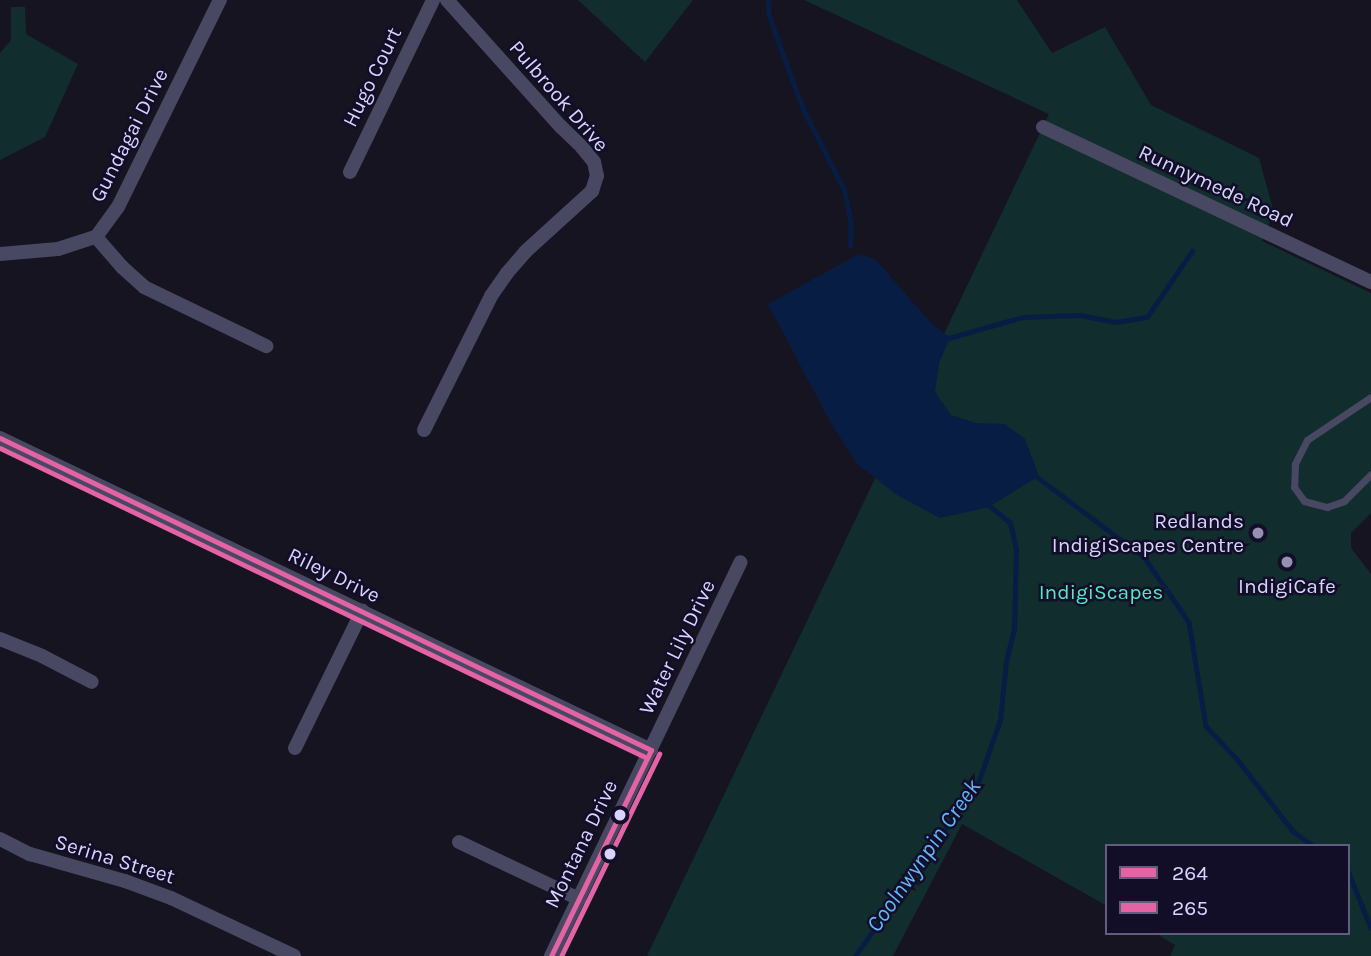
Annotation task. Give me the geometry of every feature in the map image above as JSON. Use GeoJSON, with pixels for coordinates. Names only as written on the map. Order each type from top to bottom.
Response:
{"type":"FeatureCollection","features":[{"type":"Feature","properties":{"kind":"street","name":"Gundagai Drive"},"geometry":{"type":"LineString","coordinates":[[96,237],[118,207],[220,0]]}},
{"type":"Feature","properties":{"kind":"street","name":"Hugo Court"},"geometry":{"type":"LineString","coordinates":[[349,172],[433,0]]}},
{"type":"Feature","properties":{"kind":"street","name":"Pulbrook Drive"},"geometry":{"type":"LineString","coordinates":[[424,430],[502,281],[525,252],[592,191],[597,176],[594,162],[582,147],[447,0]]}},
{"type":"Feature","properties":{"kind":"street","name":"Runnymede Road"},"geometry":{"type":"LineString","coordinates":[[1043,127],[1371,282]]}},
{"type":"Feature","properties":{"kind":"street"},"geometry":{"type":"LineString","coordinates":[[0,254],[58,249],[96,237],[121,267],[144,287],[266,346]]}},
{"type":"Feature","properties":{"kind":"street","name":"Riley Drive"},"geometry":{"type":"LineString","coordinates":[[0,438],[650,750]]}},
{"type":"Feature","properties":{"kind":"street","name":"Water Lily Drive"},"geometry":{"type":"LineString","coordinates":[[650,750],[741,562]]}},
{"type":"Feature","properties":{"kind":"street"},"geometry":{"type":"LineString","coordinates":[[295,748],[362,611]]}},
{"type":"Feature","properties":{"kind":"street"},"geometry":{"type":"LineString","coordinates":[[0,639],[42,656],[92,682]]}},
{"type":"Feature","properties":{"kind":"street","name":"Montana Drive"},"geometry":{"type":"LineString","coordinates":[[551,956],[650,750]]}},
{"type":"Feature","properties":{"kind":"street","name":"Serina Street"},"geometry":{"type":"LineString","coordinates":[[0,839],[30,854],[125,881],[171,898],[294,956]]}},
{"type":"Feature","properties":{"kind":"street"},"geometry":{"type":"LineString","coordinates":[[459,842],[579,898]]}},
{"type":"Feature","properties":{"kind":"lane"},"geometry":{"type":"LineString","coordinates":[[1371,397],[1307,440],[1294,464],[1294,488],[1304,501],[1327,507],[1343,501],[1371,474]]}},
{"type":"Feature","properties":{"kind":"green space"},"geometry":{"type":"Polygon","coordinates":[[[578,0],[693,0],[645,62],[578,0]]]}},
{"type":"Feature","properties":{"kind":"green space","name":"IndigiScapes"},"geometry":{"type":"Polygon","coordinates":[[[804,0],[1017,0],[1052,53],[1105,27],[1151,105],[1259,158],[1274,213],[1262,241],[1371,293],[1371,513],[1351,533],[1351,548],[1371,574],[1371,956],[1170,956],[1175,945],[1158,935],[1350,935],[1350,844],[1105,844],[1105,905],[962,824],[893,956],[647,956],[1049,114],[804,0]]]}},
{"type":"Feature","properties":{"kind":"green space"},"geometry":{"type":"Polygon","coordinates":[[[11,7],[25,7],[26,34],[78,64],[45,137],[0,160],[0,53],[11,40],[11,7]]]}},
{"type":"Feature","properties":{"kind":"water"},"geometry":{"type":"Polygon","coordinates":[[[859,254],[875,259],[932,324],[950,338],[939,363],[935,392],[951,415],[976,423],[1005,424],[1025,439],[1039,476],[989,507],[940,518],[897,495],[857,464],[828,418],[768,304],[859,254]]]}},
{"type":"Feature","properties":{"kind":"waterway","name":"Coolnwynpin Creek"},"geometry":{"type":"LineString","coordinates":[[768,0],[770,18],[803,108],[845,191],[851,221],[851,245]]}},
{"type":"Feature","properties":{"kind":"waterway"},"geometry":{"type":"LineString","coordinates":[[945,339],[1023,317],[1080,315],[1115,322],[1147,317],[1192,251]]}},
{"type":"Feature","properties":{"kind":"waterway","name":"Coolnwynpin Creek"},"geometry":{"type":"LineString","coordinates":[[1036,476],[1144,557],[1189,622],[1206,726],[1237,759],[1293,831],[1311,844]]}},
{"type":"Feature","properties":{"kind":"waterway","name":"Coolnwynpin Creek"},"geometry":{"type":"LineString","coordinates":[[855,956],[978,783],[1000,720],[1006,661],[1014,629],[1016,549],[1010,523],[985,503]]}},
{"type":"Feature","properties":{"kind":"waterway","name":"Coolnwynpin Creek"},"geometry":{"type":"LineString","coordinates":[[1350,876],[1371,928]]}},
{"type":"Feature","properties":{"kind":"transit line","name":"264"},"geometry":{"type":"LineString","coordinates":[[0,438],[651,750]]}},
{"type":"Feature","properties":{"kind":"transit line","name":"265"},"geometry":{"type":"LineString","coordinates":[[0,448],[647,758]]}},
{"type":"Feature","properties":{"kind":"transit line","name":"264"},"geometry":{"type":"LineString","coordinates":[[551,956],[651,750]]}},
{"type":"Feature","properties":{"kind":"transit line","name":"265"},"geometry":{"type":"LineString","coordinates":[[561,956],[659,754]]}},
{"type":"Feature","properties":{"kind":"place","name":"Redlands IndigiScapes Centre"},"geometry":{"type":"Point","coordinates":[1258,533]}},
{"type":"Feature","properties":{"kind":"place","name":"IndigiCafe"},"geometry":{"type":"Point","coordinates":[1287,562]}}]}
